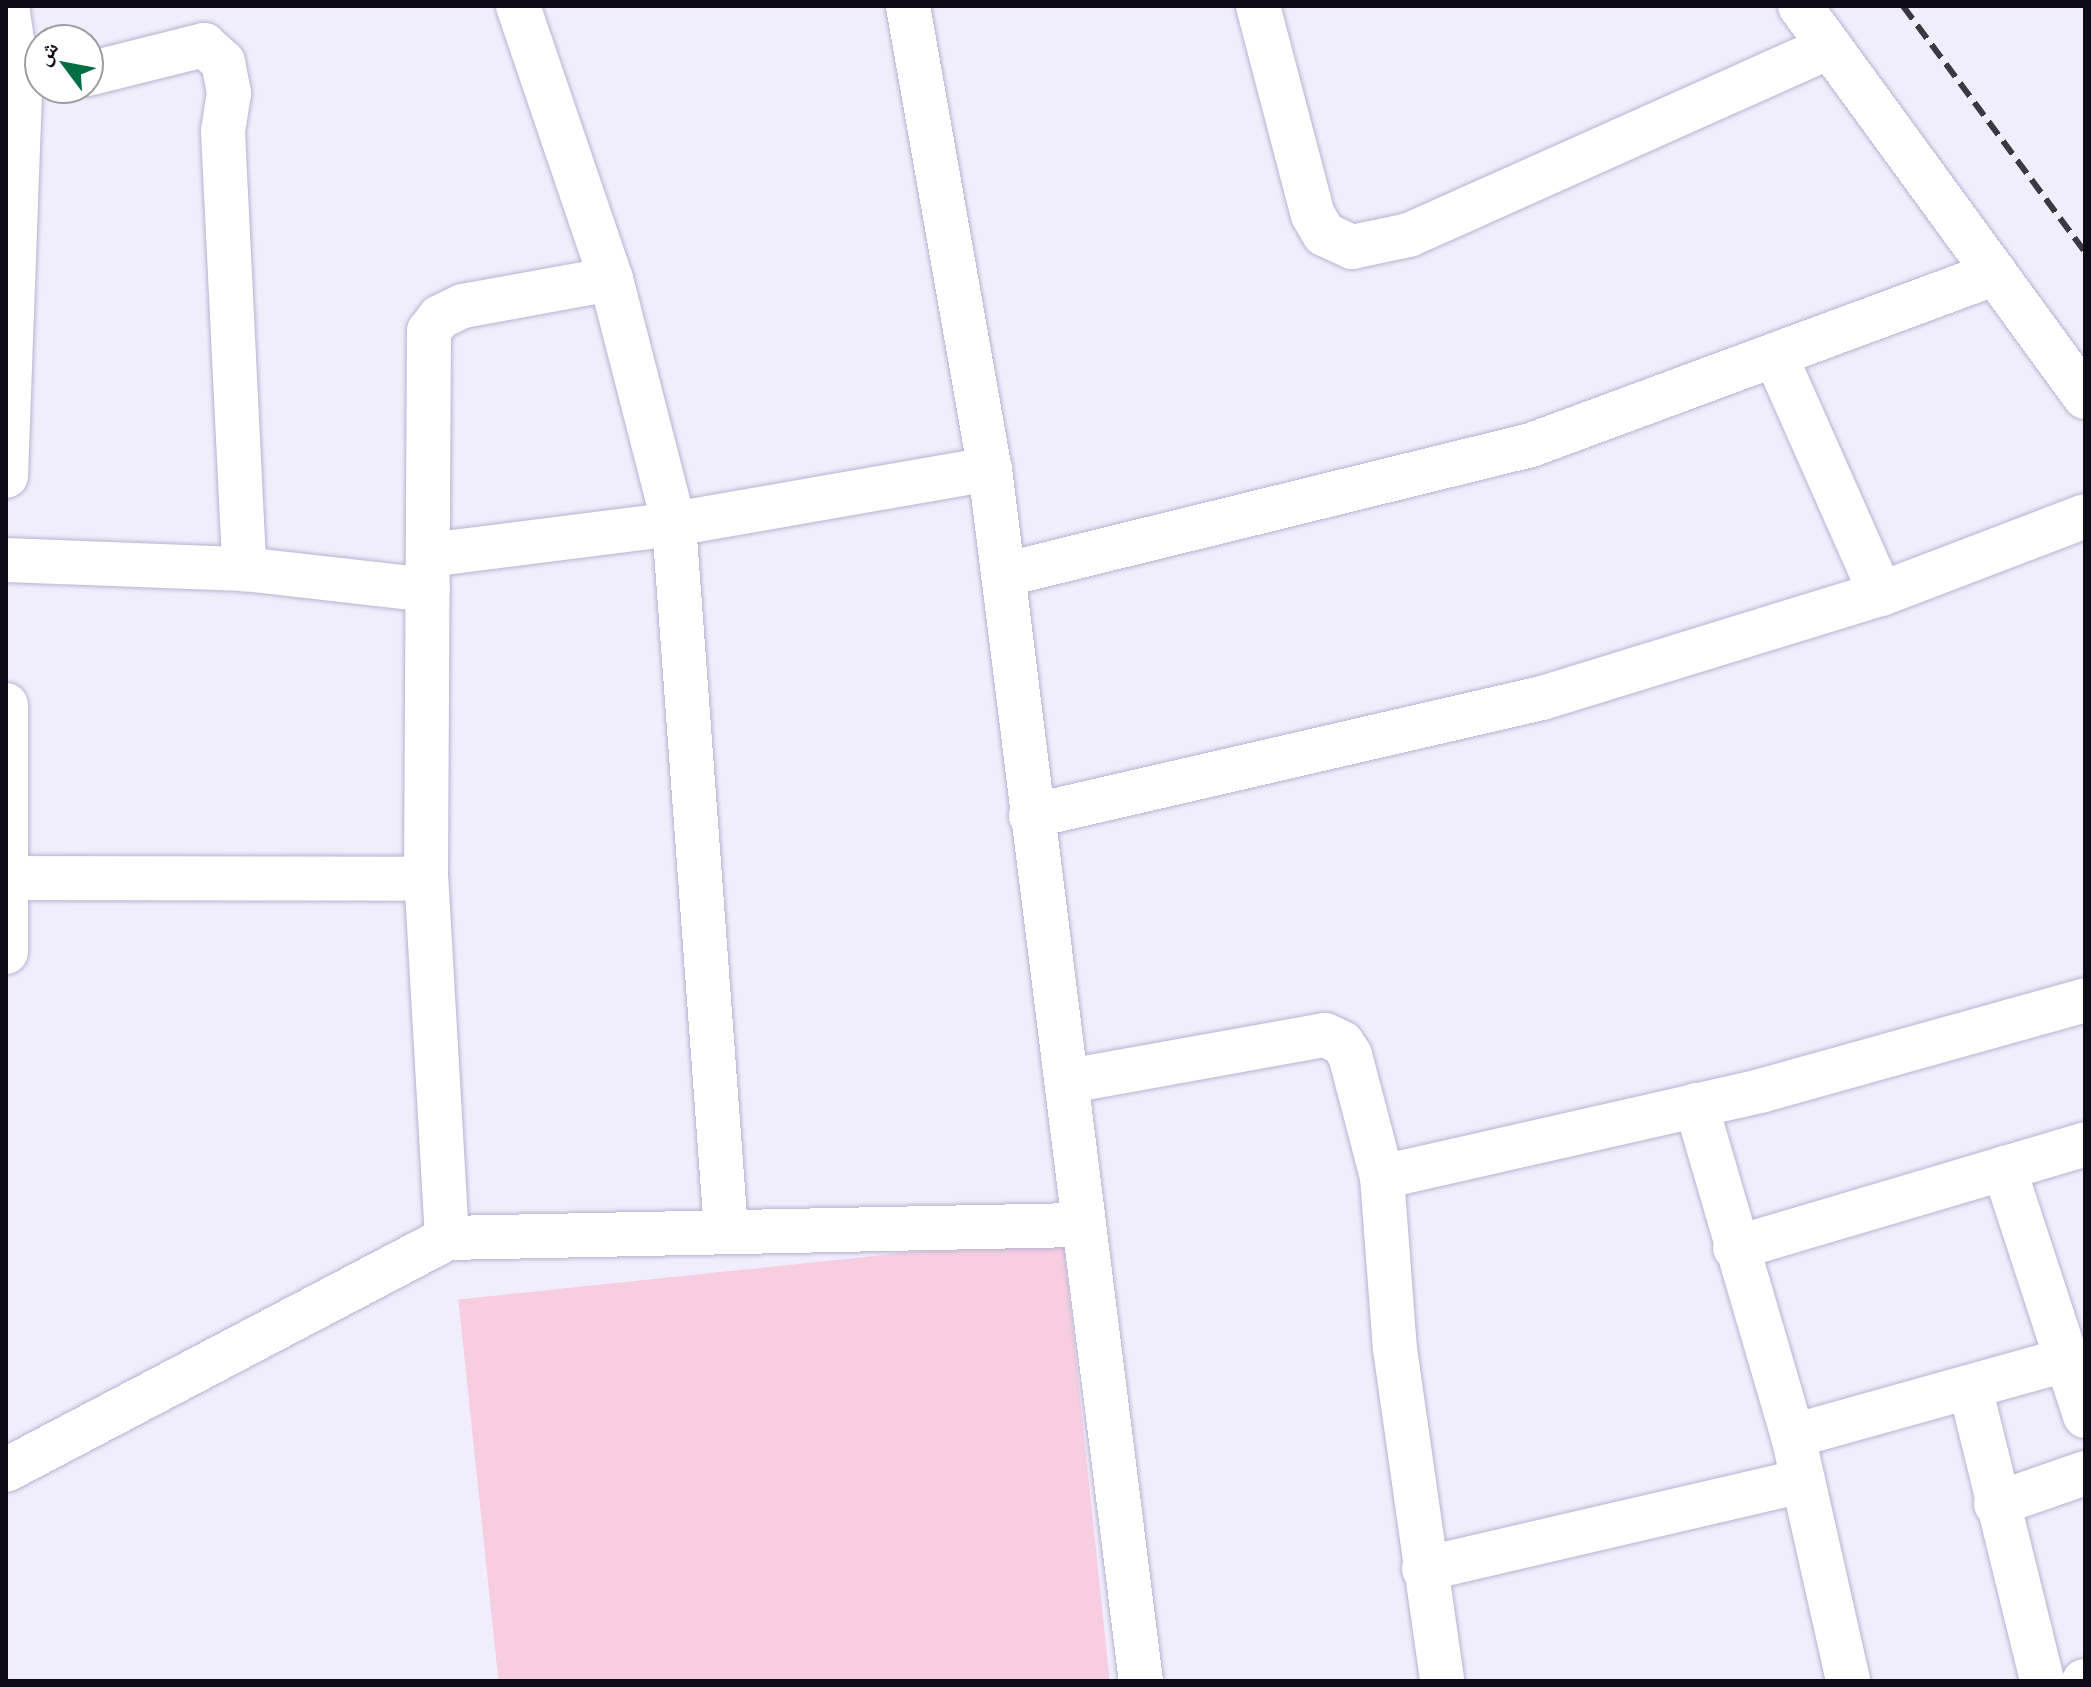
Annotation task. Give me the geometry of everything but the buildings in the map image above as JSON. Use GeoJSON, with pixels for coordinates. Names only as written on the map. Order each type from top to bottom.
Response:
{"type":"FeatureCollection","features":[{"type":"Feature","properties":{"kind":"street"},"geometry":{"type":"LineString","coordinates":[[7,6],[24,69]]}},
{"type":"Feature","properties":{"kind":"street"},"geometry":{"type":"LineString","coordinates":[[518,6],[611,279],[674,524],[726,1231]]}},
{"type":"Feature","properties":{"kind":"street"},"geometry":{"type":"LineString","coordinates":[[908,6],[990,469],[1031,816],[1069,1081],[1080,1225],[1141,1681]]}},
{"type":"Feature","properties":{"kind":"street"},"geometry":{"type":"LineString","coordinates":[[1258,6],[1313,215],[1324,234],[1352,247],[1409,235],[1830,47]]}},
{"type":"Feature","properties":{"kind":"street"},"geometry":{"type":"LineString","coordinates":[[1800,6],[2085,397]]}},
{"type":"Feature","properties":{"kind":"street"},"geometry":{"type":"LineString","coordinates":[[104,70],[204,45],[223,62],[229,93],[223,132],[244,569]]}},
{"type":"Feature","properties":{"kind":"street"},"geometry":{"type":"LineString","coordinates":[[6,476],[29,104]]}},
{"type":"Feature","properties":{"kind":"street"},"geometry":{"type":"LineString","coordinates":[[1003,575],[1531,445],[1995,273]]}},
{"type":"Feature","properties":{"kind":"street"},"geometry":{"type":"LineString","coordinates":[[447,1238],[426,879],[429,331],[440,317],[463,306],[611,279]]}},
{"type":"Feature","properties":{"kind":"street"},"geometry":{"type":"LineString","coordinates":[[1775,355],[1881,594]]}},
{"type":"Feature","properties":{"kind":"street"},"geometry":{"type":"LineString","coordinates":[[6,560],[429,572],[674,524],[990,469]]}},
{"type":"Feature","properties":{"kind":"street"},"geometry":{"type":"LineString","coordinates":[[1031,816],[1542,698],[1881,594],[2085,516]]}},
{"type":"Feature","properties":{"kind":"street"},"geometry":{"type":"LineString","coordinates":[[6,705],[10,878],[6,952]]}},
{"type":"Feature","properties":{"kind":"street"},"geometry":{"type":"LineString","coordinates":[[10,878],[426,879]]}},
{"type":"Feature","properties":{"kind":"street"},"geometry":{"type":"LineString","coordinates":[[1382,1177],[1696,1105],[2085,1000]]}},
{"type":"Feature","properties":{"kind":"street"},"geometry":{"type":"LineString","coordinates":[[1069,1081],[1325,1035],[1350,1055],[1382,1177],[1395,1349],[1442,1681]]}},
{"type":"Feature","properties":{"kind":"street"},"geometry":{"type":"LineString","coordinates":[[1696,1105],[1735,1248],[1793,1436],[1848,1681]]}},
{"type":"Feature","properties":{"kind":"street"},"geometry":{"type":"LineString","coordinates":[[1735,1248],[2085,1144]]}},
{"type":"Feature","properties":{"kind":"street"},"geometry":{"type":"LineString","coordinates":[[2004,1168],[2062,1361],[2085,1416]]}},
{"type":"Feature","properties":{"kind":"street"},"geometry":{"type":"LineString","coordinates":[[6,1470],[447,1238],[1080,1225]]}},
{"type":"Feature","properties":{"kind":"street"},"geometry":{"type":"LineString","coordinates":[[1793,1436],[2062,1361]]}},
{"type":"Feature","properties":{"kind":"street"},"geometry":{"type":"LineString","coordinates":[[1970,1387],[1996,1504],[2042,1681]]}},
{"type":"Feature","properties":{"kind":"street"},"geometry":{"type":"LineString","coordinates":[[1996,1504],[2085,1473]]}},
{"type":"Feature","properties":{"kind":"street"},"geometry":{"type":"LineString","coordinates":[[1424,1569],[1803,1481]]}},
{"type":"Feature","properties":{"kind":"shaded area"},"geometry":{"type":"Polygon","coordinates":[[[1063,1236],[1110,1681],[498,1681],[458,1300],[1063,1236]]]}},
{"type":"Feature","properties":{"kind":"railway"},"geometry":{"type":"LineString","coordinates":[[1903,6],[2085,252]]}}]}
